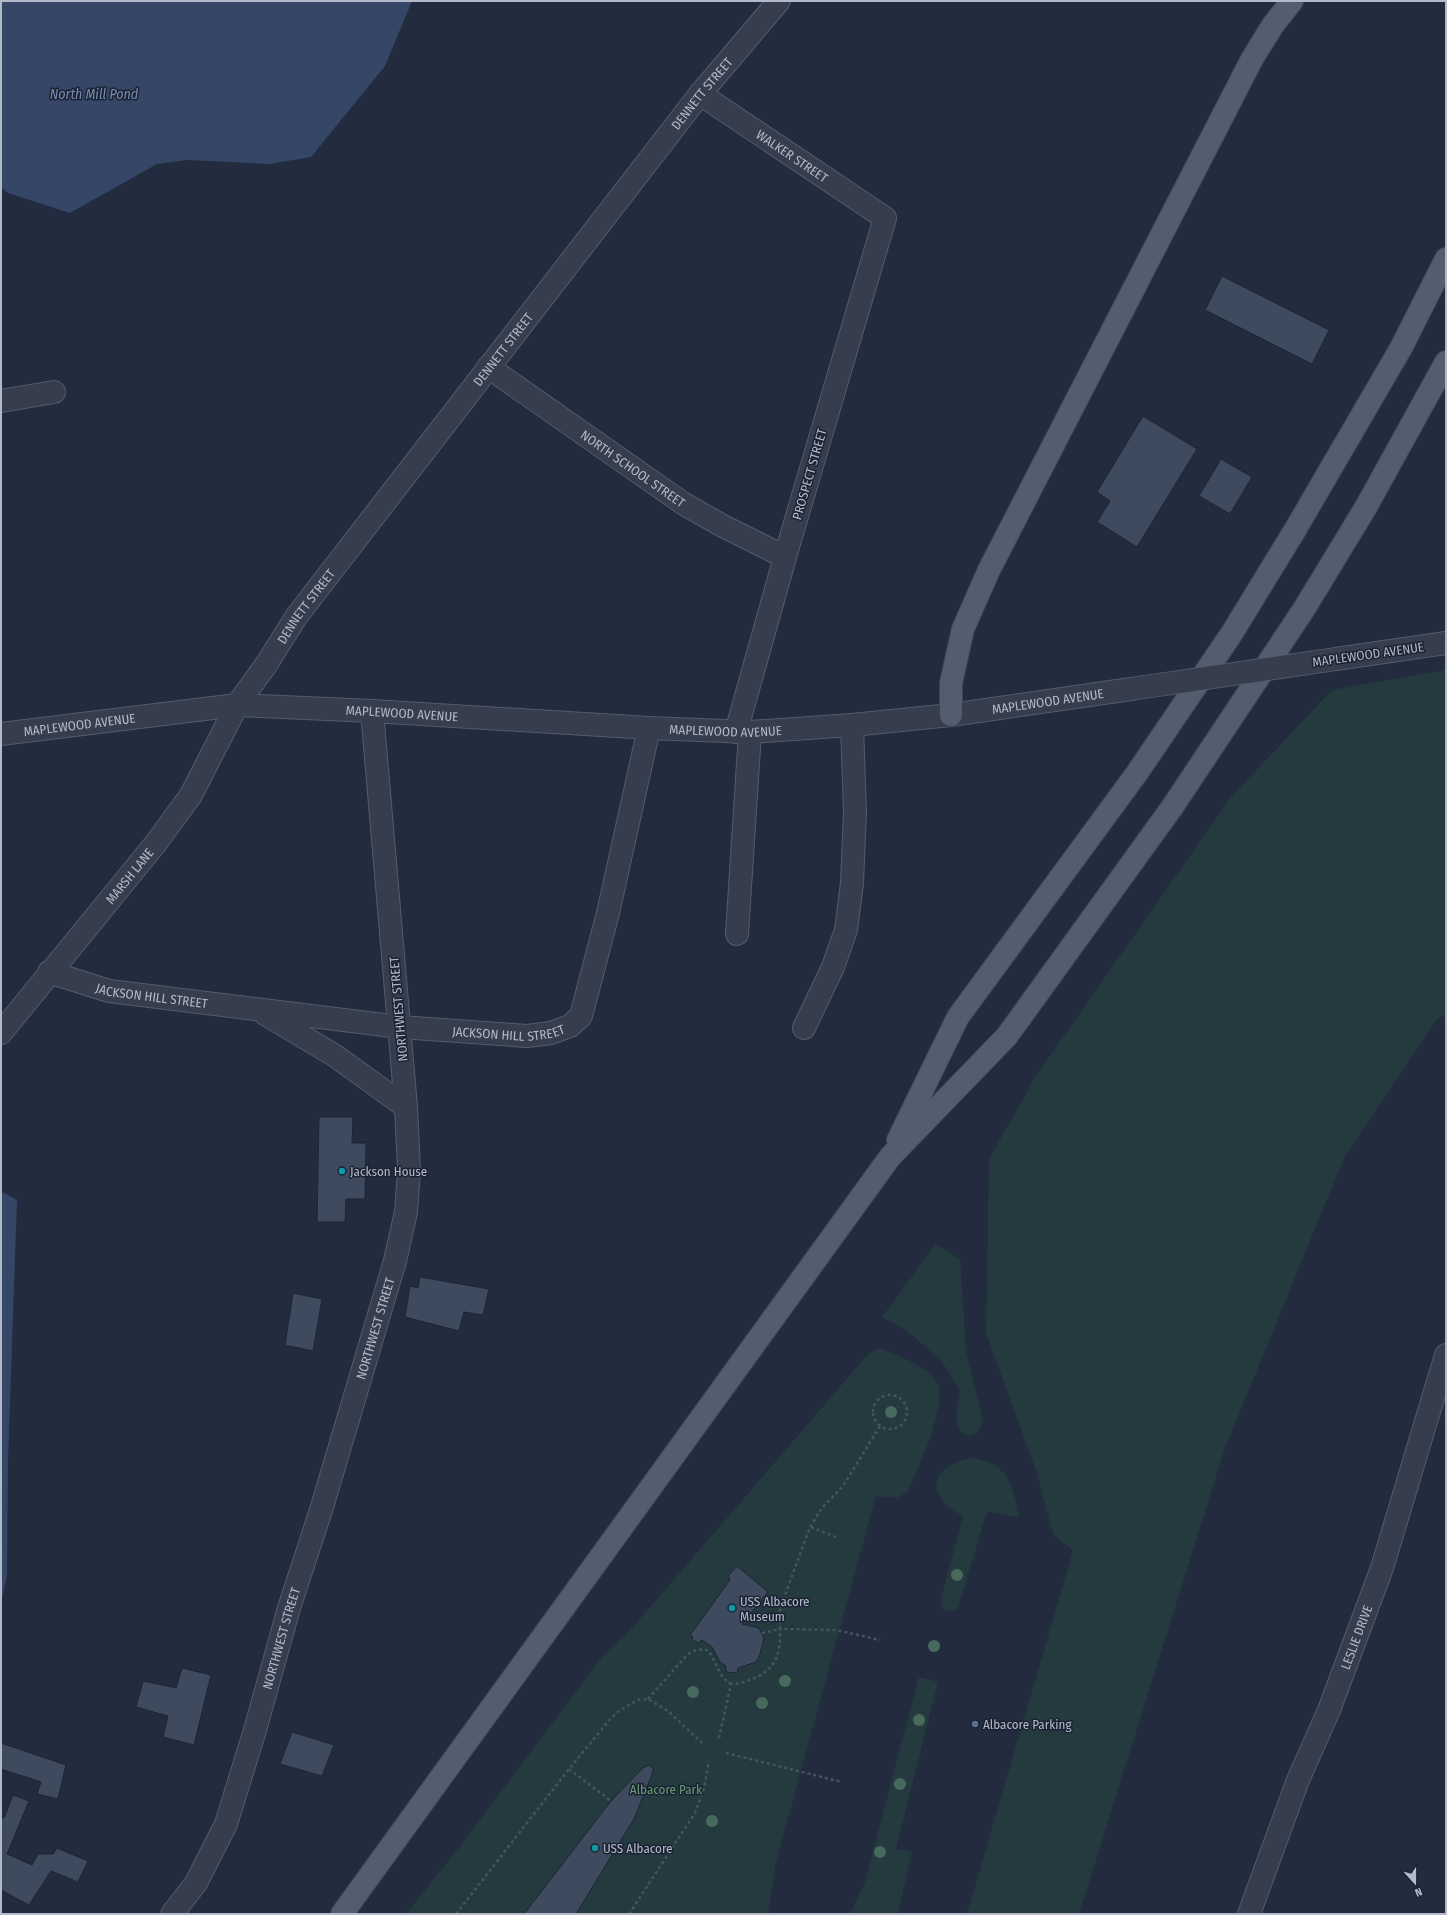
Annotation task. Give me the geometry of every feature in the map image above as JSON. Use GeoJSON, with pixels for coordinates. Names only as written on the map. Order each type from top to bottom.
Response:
{"type":"FeatureCollection","features":[{"type":"Feature","properties":{"kind":"main road"},"geometry":{"type":"LineString","coordinates":[[951,715],[951,683],[963,629],[989,570],[1252,59],[1273,25],[1292,1]]}},
{"type":"Feature","properties":{"kind":"main road"},"geometry":{"type":"LineString","coordinates":[[890,1157],[958,1017],[1137,773],[1232,633],[1296,530],[1401,348],[1446,259]]}},
{"type":"Feature","properties":{"kind":"main road"},"geometry":{"type":"LineString","coordinates":[[342,1914],[890,1157],[1006,1036],[1173,806],[1304,609],[1366,507],[1446,362]]}},
{"type":"Feature","properties":{"kind":"street","name":"DENNETT STREET"},"geometry":{"type":"LineString","coordinates":[[237,705],[266,665],[296,617],[488,367],[700,94],[779,1]]}},
{"type":"Feature","properties":{"kind":"street","name":"WALKER STREET"},"geometry":{"type":"LineString","coordinates":[[700,94],[885,218]]}},
{"type":"Feature","properties":{"kind":"street","name":"PROSPECT STREET"},"geometry":{"type":"LineString","coordinates":[[737,934],[743,732],[785,557],[885,218]]}},
{"type":"Feature","properties":{"kind":"street","name":"NORTH SCHOOL STREET"},"geometry":{"type":"LineString","coordinates":[[488,367],[684,504],[723,526],[785,557]]}},
{"type":"Feature","properties":{"kind":"street"},"geometry":{"type":"LineString","coordinates":[[1,401],[54,392]]}},
{"type":"Feature","properties":{"kind":"street","name":"MAPLEWOOD AVENUE"},"geometry":{"type":"LineString","coordinates":[[1,734],[237,705],[372,711],[649,728],[743,732],[852,725],[951,715],[1446,643]]}},
{"type":"Feature","properties":{"kind":"street","name":"MARSH LANE"},"geometry":{"type":"LineString","coordinates":[[1,1033],[49,972],[156,843],[191,795],[237,705]]}},
{"type":"Feature","properties":{"kind":"street","name":"NORTHWEST STREET"},"geometry":{"type":"LineString","coordinates":[[172,1914],[196,1883],[226,1824],[255,1730],[289,1608],[322,1507],[394,1262],[406,1212],[409,1170],[406,1107],[400,1027],[385,878],[372,711]]}},
{"type":"Feature","properties":{"kind":"street"},"geometry":{"type":"LineString","coordinates":[[804,1028],[833,966],[846,930],[852,884],[855,812],[852,725]]}},
{"type":"Feature","properties":{"kind":"street","name":"JACKSON HILL STREET"},"geometry":{"type":"LineString","coordinates":[[49,972],[110,991],[400,1027],[527,1036],[551,1033],[570,1026],[581,1016],[608,913],[649,728]]}},
{"type":"Feature","properties":{"kind":"street","name":"JACKSON HILL STREET"},"geometry":{"type":"LineString","coordinates":[[257,1009],[334,1055],[406,1107]]}},
{"type":"Feature","properties":{"kind":"street","name":"LESLIE DRIVE"},"geometry":{"type":"LineString","coordinates":[[1249,1914],[1270,1853],[1298,1780],[1329,1710],[1382,1568],[1446,1355]]}},
{"type":"Feature","properties":{"kind":"path"},"geometry":{"type":"LineString","coordinates":[[887,1395],[898,1396],[906,1404],[908,1410],[905,1421],[897,1428],[886,1429],[880,1426],[874,1417],[874,1406],[882,1397],[887,1395]]}},
{"type":"Feature","properties":{"kind":"path"},"geometry":{"type":"LineString","coordinates":[[648,1699],[693,1650],[705,1649],[708,1651],[723,1678],[731,1684],[737,1684],[756,1678],[773,1666],[780,1648],[779,1614],[810,1527],[822,1508],[843,1486],[880,1426]]}},
{"type":"Feature","properties":{"kind":"path"},"geometry":{"type":"LineString","coordinates":[[810,1527],[838,1538]]}},
{"type":"Feature","properties":{"kind":"path"},"geometry":{"type":"LineString","coordinates":[[762,1633],[780,1629],[836,1630],[880,1640]]}},
{"type":"Feature","properties":{"kind":"path"},"geometry":{"type":"LineString","coordinates":[[719,1738],[731,1684]]}},
{"type":"Feature","properties":{"kind":"path"},"geometry":{"type":"LineString","coordinates":[[456,1914],[569,1769],[611,1718],[631,1704],[638,1700],[648,1699],[668,1711],[702,1743]]}},
{"type":"Feature","properties":{"kind":"path"},"geometry":{"type":"LineString","coordinates":[[726,1753],[842,1782]]}},
{"type":"Feature","properties":{"kind":"path"},"geometry":{"type":"LineString","coordinates":[[629,1914],[695,1813],[704,1788],[709,1761]]}},
{"type":"Feature","properties":{"kind":"path"},"geometry":{"type":"LineString","coordinates":[[569,1769],[611,1801]]}},
{"type":"Feature","properties":{"kind":"green space"},"geometry":{"type":"Polygon","coordinates":[[[1446,670],[1446,1014],[1437,1019],[1344,1158],[1225,1448],[1079,1914],[967,1914],[1073,1551],[1053,1534],[1036,1470],[986,1333],[989,1159],[1036,1076],[1231,797],[1332,690],[1446,670]]]}},
{"type":"Feature","properties":{"kind":"green space"},"geometry":{"type":"Polygon","coordinates":[[[936,1244],[960,1259],[966,1352],[983,1420],[978,1432],[971,1436],[965,1435],[958,1425],[956,1414],[960,1391],[941,1360],[906,1330],[882,1317],[936,1244]]]}},
{"type":"Feature","properties":{"kind":"green space","name":"Albacore Park"},"geometry":{"type":"Polygon","coordinates":[[[882,1349],[904,1358],[932,1374],[939,1386],[939,1406],[931,1437],[908,1491],[897,1498],[876,1496],[776,1862],[768,1914],[406,1914],[461,1845],[602,1657],[634,1626],[868,1354],[875,1350],[882,1349]]]}},
{"type":"Feature","properties":{"kind":"green space"},"geometry":{"type":"Polygon","coordinates":[[[972,1458],[994,1465],[1002,1471],[1011,1486],[1019,1518],[987,1511],[958,1608],[950,1612],[942,1609],[941,1599],[963,1516],[952,1510],[943,1501],[936,1484],[938,1477],[948,1467],[972,1458]]]}},
{"type":"Feature","properties":{"kind":"green space"},"geometry":{"type":"Polygon","coordinates":[[[919,1677],[938,1682],[896,1849],[912,1852],[898,1914],[850,1914],[865,1882],[919,1677]]]}},
{"type":"Feature","properties":{"kind":"water","name":"North Mill Pond"},"geometry":{"type":"Polygon","coordinates":[[[1,1],[412,1],[385,66],[311,157],[269,164],[187,160],[157,164],[70,213],[8,193],[1,187],[1,1]]]}},
{"type":"Feature","properties":{"kind":"water"},"geometry":{"type":"Polygon","coordinates":[[[1,1191],[17,1200],[8,1460],[7,1575],[1,1604],[1,1191]]]}},
{"type":"Feature","properties":{"kind":"building"},"geometry":{"type":"Polygon","coordinates":[[[1222,276],[1329,330],[1312,364],[1205,310],[1222,276]]]}},
{"type":"Feature","properties":{"kind":"building"},"geometry":{"type":"Polygon","coordinates":[[[1143,416],[1197,449],[1137,547],[1097,522],[1110,501],[1097,492],[1143,416]]]}},
{"type":"Feature","properties":{"kind":"building"},"geometry":{"type":"Polygon","coordinates":[[[1221,459],[1252,477],[1230,514],[1199,496],[1221,459]]]}},
{"type":"Feature","properties":{"kind":"building","name":"Jackson House"},"geometry":{"type":"Polygon","coordinates":[[[319,1117],[353,1117],[352,1143],[366,1143],[365,1199],[346,1199],[345,1222],[317,1222],[319,1117]]]}},
{"type":"Feature","properties":{"kind":"building"},"geometry":{"type":"Polygon","coordinates":[[[420,1277],[489,1289],[483,1315],[464,1312],[459,1331],[405,1317],[410,1286],[418,1288],[420,1277]]]}},
{"type":"Feature","properties":{"kind":"building"},"geometry":{"type":"Polygon","coordinates":[[[293,1293],[322,1299],[313,1351],[285,1345],[293,1293]]]}},
{"type":"Feature","properties":{"kind":"building","name":"USS Albacore Museum"},"geometry":{"type":"Polygon","coordinates":[[[737,1566],[768,1592],[742,1624],[759,1628],[764,1638],[760,1654],[756,1662],[738,1668],[737,1673],[726,1672],[726,1666],[720,1662],[712,1647],[702,1640],[699,1643],[692,1640],[693,1637],[690,1635],[730,1580],[728,1576],[737,1566]]]}},
{"type":"Feature","properties":{"kind":"building"},"geometry":{"type":"Polygon","coordinates":[[[182,1668],[211,1675],[194,1745],[163,1737],[168,1716],[136,1707],[143,1681],[176,1688],[182,1668]]]}},
{"type":"Feature","properties":{"kind":"building"},"geometry":{"type":"Polygon","coordinates":[[[292,1732],[334,1745],[322,1776],[280,1764],[292,1732]]]}},
{"type":"Feature","properties":{"kind":"building"},"geometry":{"type":"Polygon","coordinates":[[[1,1743],[66,1765],[58,1799],[37,1794],[41,1782],[1,1769],[1,1743]]]}},
{"type":"Feature","properties":{"kind":"building","name":"USS Albacore"},"geometry":{"type":"Polygon","coordinates":[[[649,1765],[653,1768],[653,1772],[634,1819],[576,1914],[524,1914],[611,1801],[643,1768],[649,1765]]]}},
{"type":"Feature","properties":{"kind":"building"},"geometry":{"type":"Polygon","coordinates":[[[13,1795],[29,1801],[7,1854],[32,1865],[38,1854],[53,1854],[57,1848],[88,1861],[78,1882],[51,1871],[29,1905],[1,1890],[1,1817],[4,1818],[13,1795]]]}},
{"type":"Feature","properties":{"kind":"place","name":"Jackson House"},"geometry":{"type":"Point","coordinates":[342,1171]}},
{"type":"Feature","properties":{"kind":"place","name":"USS Albacore Museum"},"geometry":{"type":"Point","coordinates":[732,1608]}},
{"type":"Feature","properties":{"kind":"place","name":"Albacore Parking"},"geometry":{"type":"Point","coordinates":[975,1724]}},
{"type":"Feature","properties":{"kind":"place","name":"USS Albacore"},"geometry":{"type":"Point","coordinates":[595,1848]}}]}
